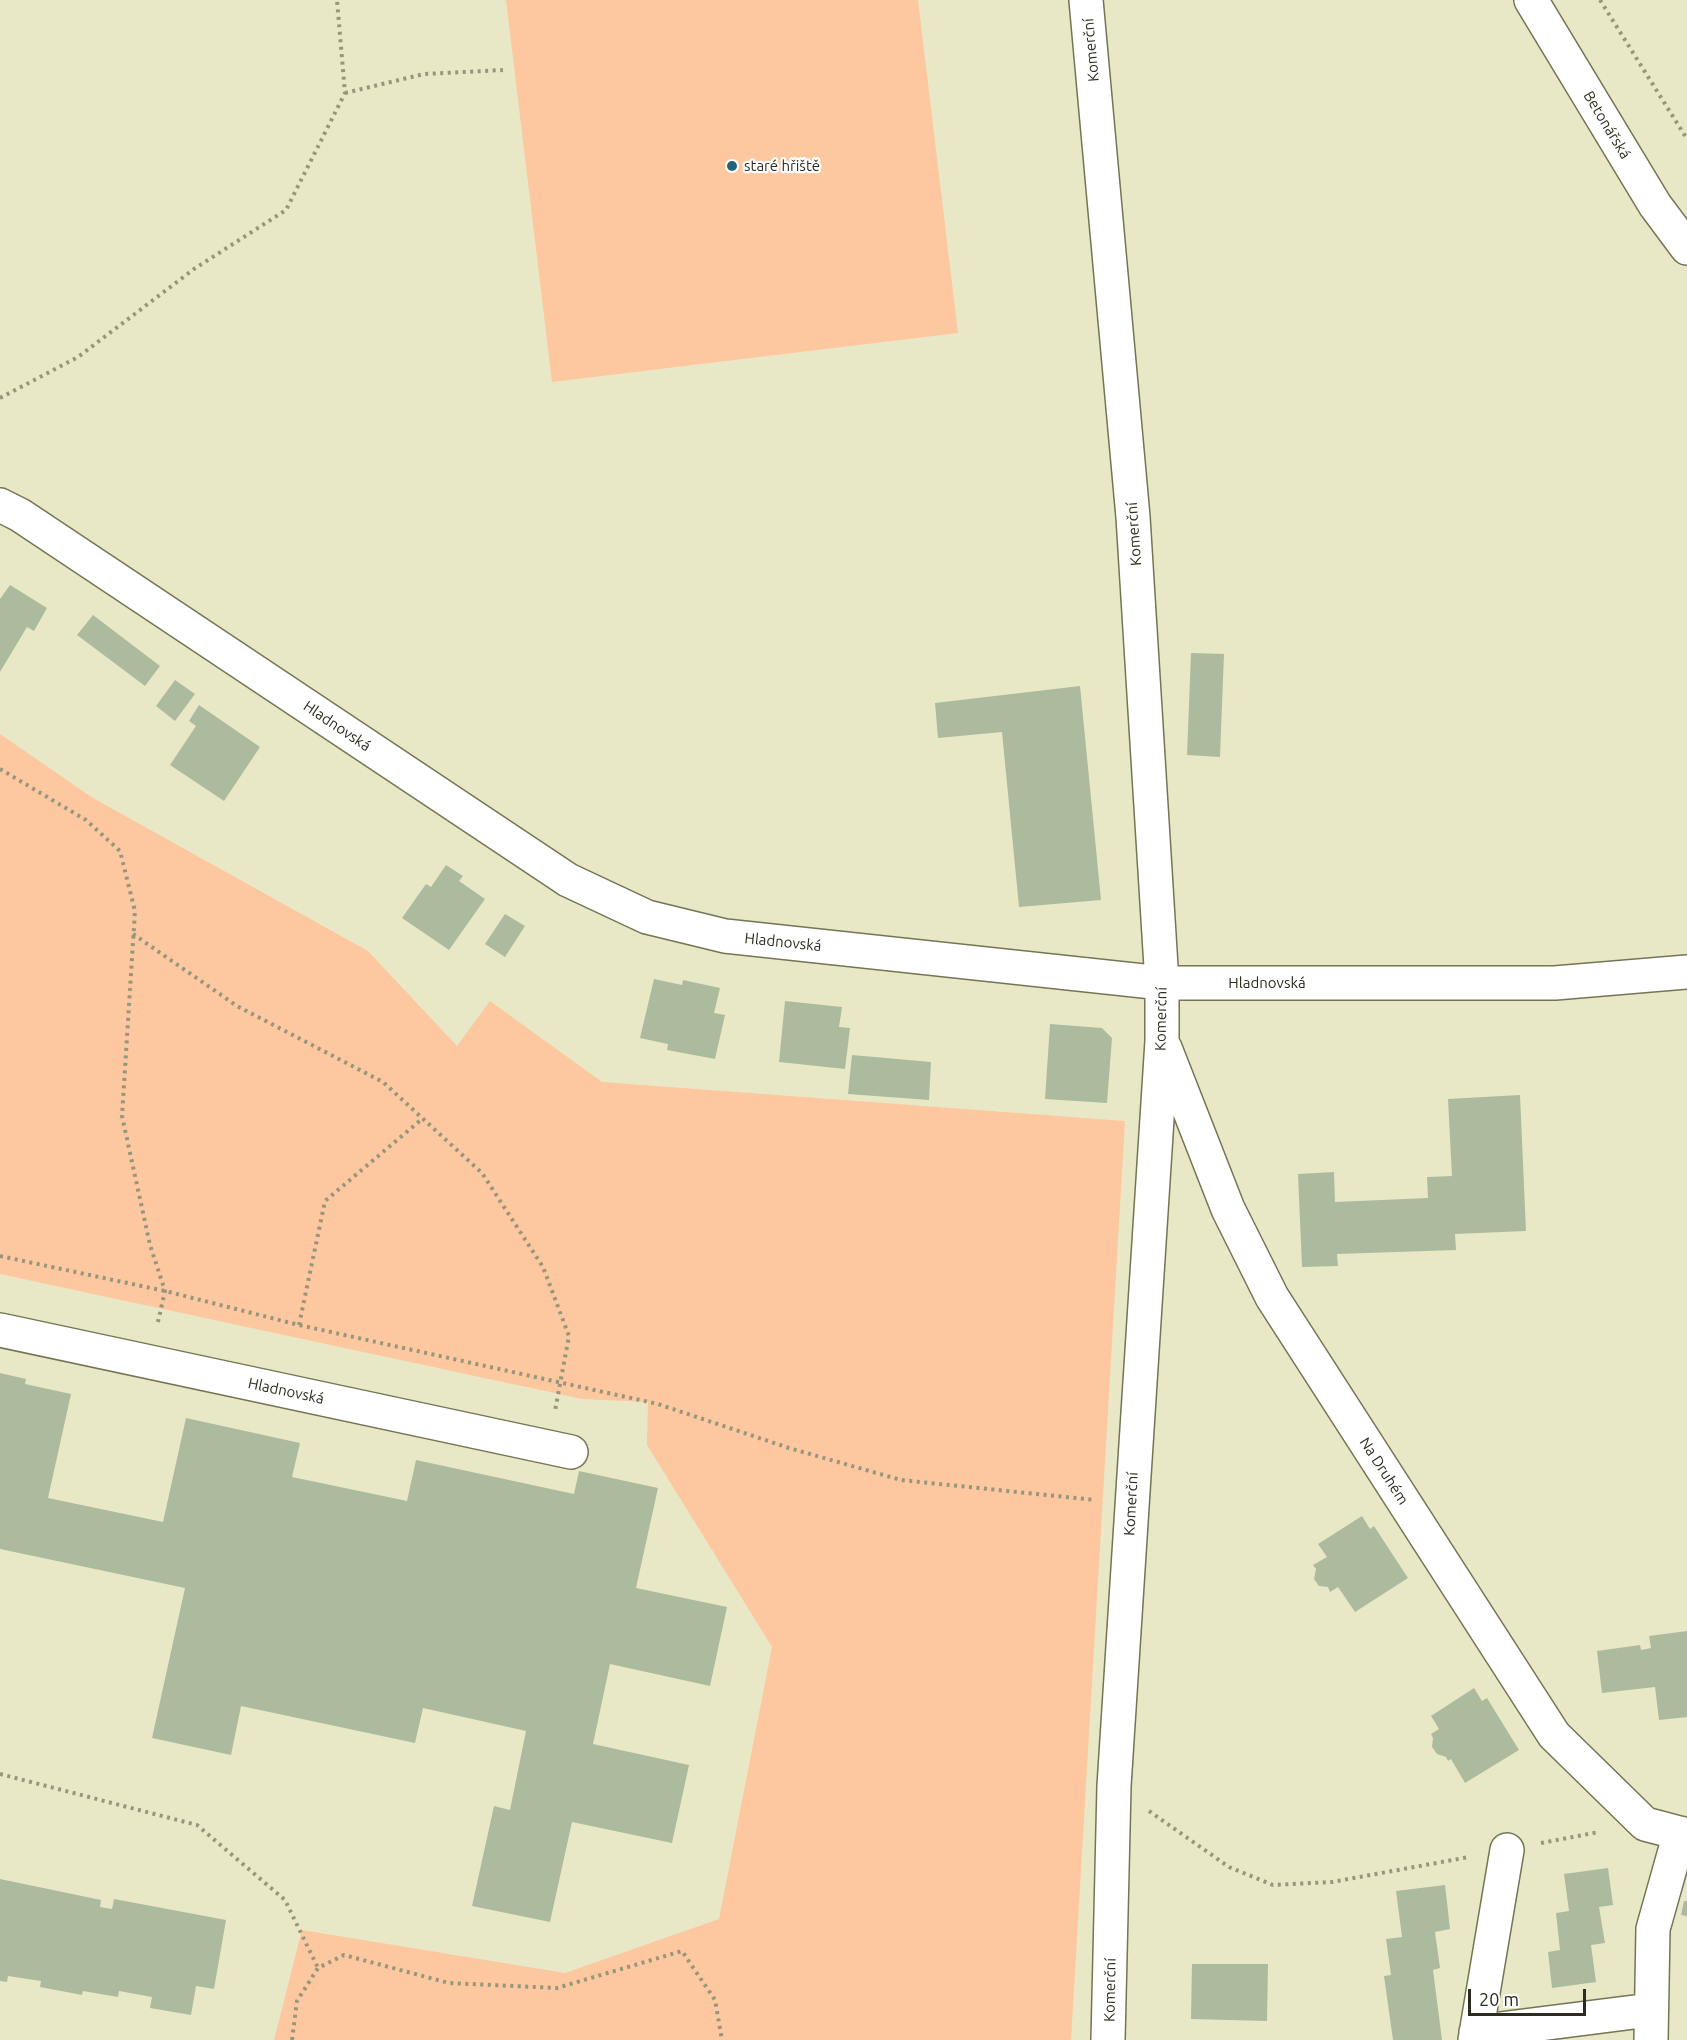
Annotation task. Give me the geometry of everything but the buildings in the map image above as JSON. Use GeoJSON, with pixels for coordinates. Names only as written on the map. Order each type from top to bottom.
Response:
{"type":"FeatureCollection","features":[{"type":"Feature","properties":{"kind":"street","name":"Komerční"},"geometry":{"type":"LineString","coordinates":[[1086,0],[1133,517],[1162,983],[1162,1041],[1114,1786],[1108,2040]]}},
{"type":"Feature","properties":{"kind":"street","name":"Betonářská"},"geometry":{"type":"LineString","coordinates":[[1532,0],[1655,205],[1687,248]]}},
{"type":"Feature","properties":{"kind":"street","name":"Hladnovská"},"geometry":{"type":"LineString","coordinates":[[0,506],[20,515],[568,880],[647,917],[725,936],[1162,983],[1555,982],[1687,972]]}},
{"type":"Feature","properties":{"kind":"street","name":"Na Druhém"},"geometry":{"type":"LineString","coordinates":[[1162,1041],[1228,1209],[1272,1297],[1554,1735],[1645,1824],[1684,1834]]}},
{"type":"Feature","properties":{"kind":"street","name":"Hladnovská"},"geometry":{"type":"LineString","coordinates":[[0,1330],[559,1450]]}},
{"type":"Feature","properties":{"kind":"street"},"geometry":{"type":"LineString","coordinates":[[1507,1850],[1475,2036],[1650,2025],[1653,1929],[1684,1834]]}},
{"type":"Feature","properties":{"kind":"path"},"geometry":{"type":"LineString","coordinates":[[0,398],[78,357],[194,269],[286,210],[345,93],[338,0]]}},
{"type":"Feature","properties":{"kind":"path"},"geometry":{"type":"LineString","coordinates":[[1600,0],[1687,139]]}},
{"type":"Feature","properties":{"kind":"path"},"geometry":{"type":"LineString","coordinates":[[345,93],[424,74],[503,70]]}},
{"type":"Feature","properties":{"kind":"path"},"geometry":{"type":"LineString","coordinates":[[0,769],[86,820],[120,852],[135,911],[122,1116],[150,1245],[165,1291],[150,1362]]}},
{"type":"Feature","properties":{"kind":"path"},"geometry":{"type":"LineString","coordinates":[[133,934],[237,1006],[383,1082],[482,1173],[543,1267],[569,1336],[560,1381],[559,1450]]}},
{"type":"Feature","properties":{"kind":"path"},"geometry":{"type":"LineString","coordinates":[[299,1325],[326,1201],[422,1119]]}},
{"type":"Feature","properties":{"kind":"path"},"geometry":{"type":"LineString","coordinates":[[0,1256],[165,1291],[299,1325],[658,1404],[789,1448],[901,1480],[1131,1503]]}},
{"type":"Feature","properties":{"kind":"path"},"geometry":{"type":"LineString","coordinates":[[0,1774],[197,1825],[285,1900],[318,1968]]}},
{"type":"Feature","properties":{"kind":"path"},"geometry":{"type":"LineString","coordinates":[[1114,1786],[1229,1867],[1273,1885],[1332,1882],[1645,1824]]}},
{"type":"Feature","properties":{"kind":"path"},"geometry":{"type":"LineString","coordinates":[[292,2040],[297,2001],[318,1968],[344,1955],[449,1983],[557,1988],[682,1950],[715,2000],[722,2040]]}},
{"type":"Feature","properties":{"kind":"shaded area","name":"staré hřiště"},"geometry":{"type":"Polygon","coordinates":[[[506,0],[918,0],[958,333],[552,382],[506,0]]]}},
{"type":"Feature","properties":{"kind":"shaded area"},"geometry":{"type":"Polygon","coordinates":[[[0,734],[93,798],[368,951],[457,1046],[490,1001],[602,1082],[1125,1121],[1071,2040],[274,2040],[302,1930],[565,1973],[719,1919],[772,1647],[647,1445],[648,1402],[582,1399],[0,1274],[0,734]]]}},
{"type":"Feature","properties":{"kind":"place","name":"staré hřiště"},"geometry":{"type":"Point","coordinates":[732,166]}}]}
